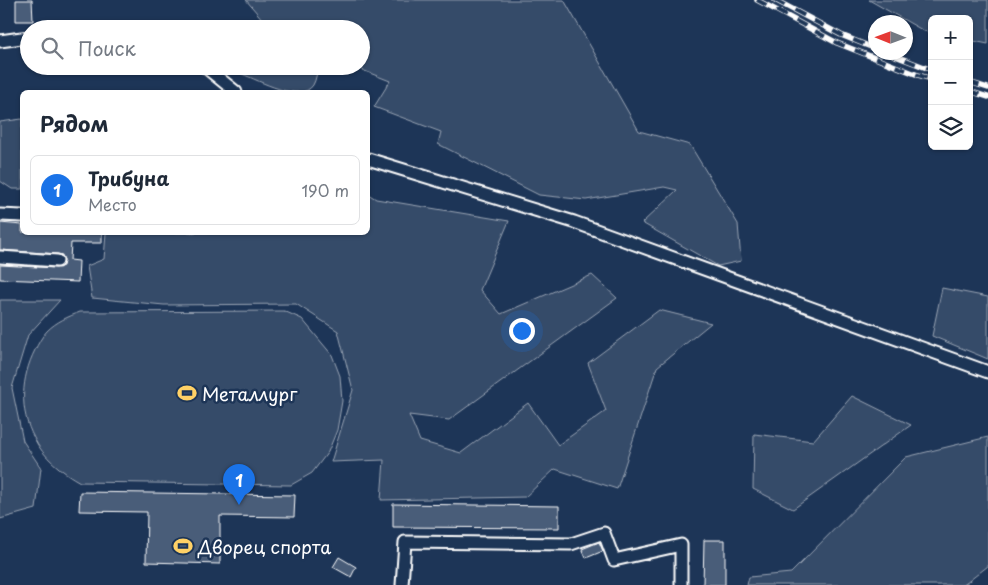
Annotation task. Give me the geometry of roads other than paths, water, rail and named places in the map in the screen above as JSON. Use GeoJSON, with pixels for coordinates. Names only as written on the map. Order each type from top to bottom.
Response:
{"type":"FeatureCollection","features":[{"type":"Feature","properties":{"kind":"street"},"geometry":{"type":"LineString","coordinates":[[0,41],[20,38]]}},
{"type":"Feature","properties":{"kind":"street"},"geometry":{"type":"LineString","coordinates":[[215,75],[234,90]]}},
{"type":"Feature","properties":{"kind":"street"},"geometry":{"type":"LineString","coordinates":[[370,160],[574,222],[988,372]]}},
{"type":"Feature","properties":{"kind":"street"},"geometry":{"type":"LineString","coordinates":[[0,215],[20,216]]}},
{"type":"Feature","properties":{"kind":"street"},"geometry":{"type":"LineString","coordinates":[[0,257],[57,261]]}},
{"type":"Feature","properties":{"kind":"street"},"geometry":{"type":"LineString","coordinates":[[402,585],[405,542],[571,544],[604,533],[614,560],[681,545],[681,585]]}},
{"type":"Feature","properties":{"kind":"railway"},"geometry":{"type":"LineString","coordinates":[[757,0],[837,43],[928,78]]}},
{"type":"Feature","properties":{"kind":"railway"},"geometry":{"type":"LineString","coordinates":[[775,0],[841,35],[868,46]]}},
{"type":"Feature","properties":{"kind":"railway"},"geometry":{"type":"LineString","coordinates":[[906,60],[928,68]]}},
{"type":"Feature","properties":{"kind":"railway"},"geometry":{"type":"LineString","coordinates":[[973,83],[988,88]]}},
{"type":"Feature","properties":{"kind":"railway"},"geometry":{"type":"LineString","coordinates":[[973,92],[988,97]]}},
{"type":"Feature","properties":{"kind":"place","name":"Металлург"},"geometry":{"type":"Point","coordinates":[187,393]}},
{"type":"Feature","properties":{"kind":"place","name":"Трибуна"},"geometry":{"type":"Point","coordinates":[239,505]}},
{"type":"Feature","properties":{"kind":"place","name":"Дворец спорта"},"geometry":{"type":"Point","coordinates":[183,546]}}]}
